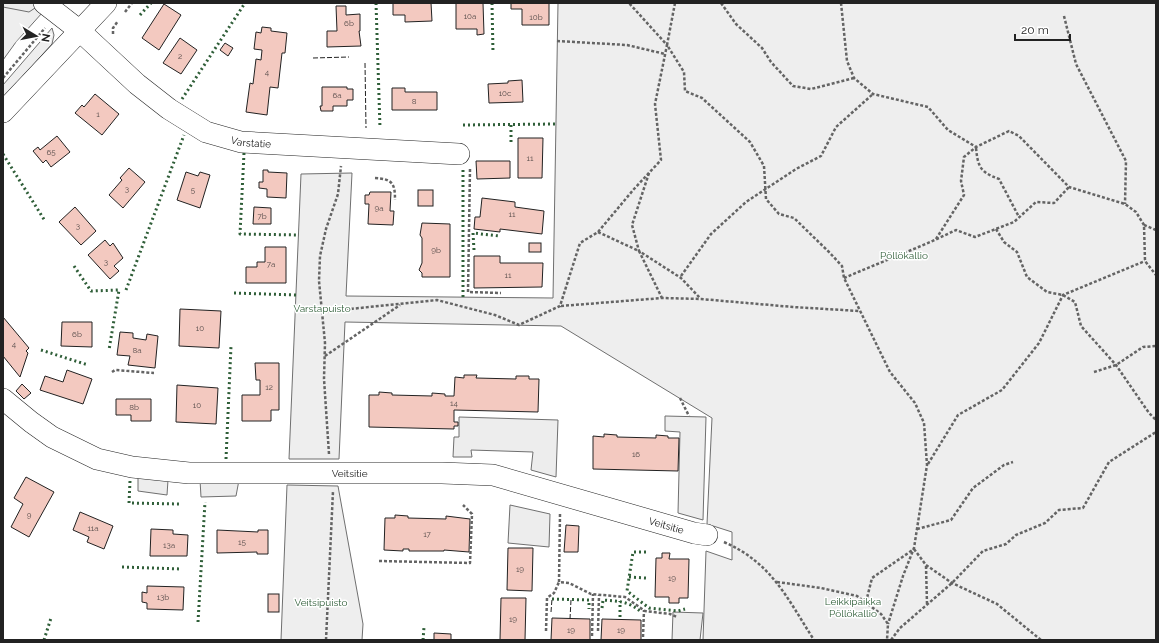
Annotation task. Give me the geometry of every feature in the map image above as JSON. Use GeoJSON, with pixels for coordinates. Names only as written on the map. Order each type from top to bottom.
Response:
{"type":"FeatureCollection","features":[{"type":"Feature","properties":{"kind":"street"},"geometry":{"type":"LineString","coordinates":[[3,112],[106,3]]}},
{"type":"Feature","properties":{"kind":"street","name":"Varstatie"},"geometry":{"type":"LineString","coordinates":[[51,8],[80,31],[137,84],[170,109],[206,132],[240,142],[343,146],[465,160]]}},
{"type":"Feature","properties":{"kind":"street","name":"Veitsitie"},"geometry":{"type":"LineString","coordinates":[[3,399],[31,422],[52,436],[87,455],[114,464],[158,471],[189,472],[478,474],[512,479],[689,532],[707,535]]}},
{"type":"Feature","properties":{"kind":"path"},"geometry":{"type":"LineString","coordinates":[[113,38],[113,28],[132,3]]}},
{"type":"Feature","properties":{"kind":"path"},"geometry":{"type":"LineString","coordinates":[[629,3],[667,45],[684,72],[685,91],[702,98],[750,142],[764,166],[766,199],[779,214],[794,218],[842,266],[844,278],[890,372],[915,403],[924,423],[928,464],[914,548],[903,576],[888,624],[888,640]]}},
{"type":"Feature","properties":{"kind":"path"},"geometry":{"type":"LineString","coordinates":[[560,306],[580,243],[598,232],[649,171],[661,160],[655,104],[675,3]]}},
{"type":"Feature","properties":{"kind":"path"},"geometry":{"type":"LineString","coordinates":[[721,3],[736,24],[762,48],[771,62],[793,86],[811,89],[854,78]]}},
{"type":"Feature","properties":{"kind":"path"},"geometry":{"type":"LineString","coordinates":[[841,3],[847,61],[854,78],[873,94],[928,106],[948,130],[976,147]]}},
{"type":"Feature","properties":{"kind":"path"},"geometry":{"type":"LineString","coordinates":[[3,78],[51,8]]}},
{"type":"Feature","properties":{"kind":"path"},"geometry":{"type":"LineString","coordinates":[[1064,16],[1076,64],[1126,161],[1125,204]]}},
{"type":"Feature","properties":{"kind":"path"},"geometry":{"type":"LineString","coordinates":[[557,41],[627,45],[665,54]]}},
{"type":"Feature","properties":{"kind":"path"},"geometry":{"type":"LineString","coordinates":[[681,276],[711,234],[746,202],[796,169],[821,156],[836,127],[873,94]]}},
{"type":"Feature","properties":{"kind":"path"},"geometry":{"type":"LineString","coordinates":[[936,240],[964,194],[961,181],[964,157],[976,147],[1009,131],[1019,136],[1068,187],[1125,204],[1136,212],[1144,225],[1145,261],[1156,275]]}},
{"type":"Feature","properties":{"kind":"path"},"geometry":{"type":"LineString","coordinates":[[326,640],[331,472],[325,356],[321,312],[320,256],[326,230],[338,194],[343,146]]}},
{"type":"Feature","properties":{"kind":"path"},"geometry":{"type":"LineString","coordinates":[[976,147],[978,165],[987,174],[999,179],[1019,217]]}},
{"type":"Feature","properties":{"kind":"path"},"geometry":{"type":"LineString","coordinates":[[465,160],[468,292],[500,292]]}},
{"type":"Feature","properties":{"kind":"path"},"geometry":{"type":"LineString","coordinates":[[649,171],[632,225],[639,251],[662,298]]}},
{"type":"Feature","properties":{"kind":"path"},"geometry":{"type":"LineString","coordinates":[[376,178],[386,179],[393,184],[395,187],[395,200]]}},
{"type":"Feature","properties":{"kind":"path"},"geometry":{"type":"LineString","coordinates":[[844,278],[936,240],[956,230],[975,237],[1014,222],[1036,202],[1054,203],[1068,187]]}},
{"type":"Feature","properties":{"kind":"path"},"geometry":{"type":"LineString","coordinates":[[1144,225],[1156,230]]}},
{"type":"Feature","properties":{"kind":"path"},"geometry":{"type":"LineString","coordinates":[[996,229],[1004,242],[1017,252],[1027,277],[1047,292],[1063,295],[1075,302],[1080,326],[1116,365],[1149,413],[1156,420]]}},
{"type":"Feature","properties":{"kind":"path"},"geometry":{"type":"LineString","coordinates":[[598,232],[639,251],[681,278],[701,299]]}},
{"type":"Feature","properties":{"kind":"path"},"geometry":{"type":"LineString","coordinates":[[928,464],[958,415],[1002,390],[1039,343],[1063,295],[1145,261]]}},
{"type":"Feature","properties":{"kind":"path"},"geometry":{"type":"LineString","coordinates":[[321,312],[437,300],[495,316],[519,325],[560,306],[662,298],[701,299],[859,311]]}},
{"type":"Feature","properties":{"kind":"path"},"geometry":{"type":"LineString","coordinates":[[325,356],[400,304]]}},
{"type":"Feature","properties":{"kind":"path"},"geometry":{"type":"LineString","coordinates":[[1094,372],[1116,365],[1143,348],[1156,346]]}},
{"type":"Feature","properties":{"kind":"path"},"geometry":{"type":"LineString","coordinates":[[112,372],[115,370],[154,373]]}},
{"type":"Feature","properties":{"kind":"path"},"geometry":{"type":"LineString","coordinates":[[680,398],[689,416]]}},
{"type":"Feature","properties":{"kind":"path"},"geometry":{"type":"LineString","coordinates":[[891,640],[900,628],[952,583],[983,551],[1006,544],[1016,535],[1045,523],[1059,510],[1083,508],[1109,462],[1156,432]]}},
{"type":"Feature","properties":{"kind":"path"},"geometry":{"type":"LineString","coordinates":[[917,529],[951,520],[973,488],[1004,465],[1012,462]]}},
{"type":"Feature","properties":{"kind":"path"},"geometry":{"type":"LineString","coordinates":[[546,631],[547,598],[554,593],[559,582],[560,493]]}},
{"type":"Feature","properties":{"kind":"path"},"geometry":{"type":"LineString","coordinates":[[379,561],[470,563],[472,514],[463,504]]}},
{"type":"Feature","properties":{"kind":"path"},"geometry":{"type":"LineString","coordinates":[[707,535],[748,554],[762,565],[777,582],[814,640]]}},
{"type":"Feature","properties":{"kind":"path"},"geometry":{"type":"LineString","coordinates":[[914,548],[926,565],[952,583],[997,604],[1041,640]]}},
{"type":"Feature","properties":{"kind":"path"},"geometry":{"type":"LineString","coordinates":[[866,602],[872,578],[914,548]]}},
{"type":"Feature","properties":{"kind":"path"},"geometry":{"type":"LineString","coordinates":[[926,565],[927,604]]}},
{"type":"Feature","properties":{"kind":"path"},"geometry":{"type":"LineString","coordinates":[[559,582],[569,583],[593,594],[625,597],[644,610],[677,617]]}},
{"type":"Feature","properties":{"kind":"path"},"geometry":{"type":"LineString","coordinates":[[777,582],[844,592],[857,596],[881,614],[888,624]]}},
{"type":"Feature","properties":{"kind":"path"},"geometry":{"type":"LineString","coordinates":[[592,636],[593,594]]}},
{"type":"Feature","properties":{"kind":"path"},"geometry":{"type":"LineString","coordinates":[[598,631],[599,595]]}},
{"type":"Feature","properties":{"kind":"path"},"geometry":{"type":"LineString","coordinates":[[643,637],[644,610]]}},
{"type":"Feature","properties":{"kind":"green space"},"geometry":{"type":"Polygon","coordinates":[[[3,3],[51,3],[16,42],[3,60],[3,3]]]}},
{"type":"Feature","properties":{"kind":"green space","name":"Pöllökallio"},"geometry":{"type":"Polygon","coordinates":[[[558,3],[1156,3],[1156,640],[703,640],[706,551],[732,560],[732,532],[707,524],[712,418],[561,326],[345,322],[339,459],[289,459],[301,174],[352,173],[346,296],[553,298],[558,3]]]}},
{"type":"Feature","properties":{"kind":"green space"},"geometry":{"type":"Polygon","coordinates":[[[52,28],[54,35],[52,44],[3,98],[3,85],[52,28]]]}},
{"type":"Feature","properties":{"kind":"green space","name":"Veitsipuisto"},"geometry":{"type":"Polygon","coordinates":[[[287,485],[338,486],[363,624],[362,640],[281,640],[287,485]]]}},
{"type":"Feature","properties":{"kind":"shaded area"},"geometry":{"type":"Polygon","coordinates":[[[3,3],[37,3],[35,8],[29,12],[3,7],[3,3]]]}},
{"type":"Feature","properties":{"kind":"shaded area"},"geometry":{"type":"Polygon","coordinates":[[[665,416],[706,417],[703,520],[678,513],[680,432],[665,431],[665,416]]]}},
{"type":"Feature","properties":{"kind":"shaded area"},"geometry":{"type":"Polygon","coordinates":[[[459,417],[558,420],[556,477],[531,470],[533,452],[471,450],[472,457],[453,457],[454,437],[459,437],[459,417]]]}},
{"type":"Feature","properties":{"kind":"shaded area"},"geometry":{"type":"Polygon","coordinates":[[[138,476],[168,480],[167,495],[138,491],[138,476]]]}},
{"type":"Feature","properties":{"kind":"shaded area"},"geometry":{"type":"Polygon","coordinates":[[[200,480],[239,480],[236,496],[201,497],[200,480]]]}},
{"type":"Feature","properties":{"kind":"shaded area"},"geometry":{"type":"Polygon","coordinates":[[[510,505],[550,514],[549,547],[508,543],[510,505]]]}},
{"type":"Feature","properties":{"kind":"shaded area"},"geometry":{"type":"Polygon","coordinates":[[[673,612],[703,613],[700,640],[672,640],[673,612]]]}},
{"type":"Feature","properties":{"kind":"building"},"geometry":{"type":"Polygon","coordinates":[[[393,3],[431,3],[432,21],[405,22],[405,15],[393,15],[393,3]]]}},
{"type":"Feature","properties":{"kind":"building"},"geometry":{"type":"Polygon","coordinates":[[[456,3],[483,3],[484,34],[477,35],[477,29],[456,29],[456,3]]]}},
{"type":"Feature","properties":{"kind":"building"},"geometry":{"type":"Polygon","coordinates":[[[511,3],[549,3],[549,25],[522,25],[522,9],[511,9],[511,3]]]}},
{"type":"Feature","properties":{"kind":"building"},"geometry":{"type":"Polygon","coordinates":[[[164,4],[181,15],[159,50],[142,38],[164,4]]]}},
{"type":"Feature","properties":{"kind":"building"},"geometry":{"type":"Polygon","coordinates":[[[336,6],[346,6],[346,15],[360,14],[359,31],[361,46],[327,47],[327,31],[337,31],[336,6]]]}},
{"type":"Feature","properties":{"kind":"building"},"geometry":{"type":"Polygon","coordinates":[[[262,27],[271,28],[271,31],[287,33],[285,53],[282,53],[278,88],[270,87],[267,115],[246,112],[250,83],[253,84],[256,59],[261,60],[262,50],[254,49],[256,32],[261,33],[262,27]]]}},
{"type":"Feature","properties":{"kind":"building"},"geometry":{"type":"Polygon","coordinates":[[[180,38],[197,50],[181,74],[163,63],[180,38]]]}},
{"type":"Feature","properties":{"kind":"building"},"geometry":{"type":"Polygon","coordinates":[[[225,43],[233,48],[228,56],[220,50],[225,43]]]}},
{"type":"Feature","properties":{"kind":"building"},"geometry":{"type":"Polygon","coordinates":[[[522,80],[523,102],[489,103],[488,84],[508,83],[508,81],[522,80]]]}},
{"type":"Feature","properties":{"kind":"building"},"geometry":{"type":"Polygon","coordinates":[[[322,87],[347,87],[347,89],[353,89],[353,100],[347,100],[347,106],[333,106],[333,111],[321,111],[320,106],[322,106],[322,87]]]}},
{"type":"Feature","properties":{"kind":"building"},"geometry":{"type":"Polygon","coordinates":[[[392,88],[405,88],[405,92],[437,92],[437,110],[392,110],[392,88]]]}},
{"type":"Feature","properties":{"kind":"building"},"geometry":{"type":"Polygon","coordinates":[[[95,94],[119,114],[102,135],[75,113],[82,105],[84,107],[95,94]]]}},
{"type":"Feature","properties":{"kind":"building"},"geometry":{"type":"Polygon","coordinates":[[[57,136],[70,152],[51,167],[46,160],[43,163],[33,151],[38,147],[40,150],[57,136]]]}},
{"type":"Feature","properties":{"kind":"building"},"geometry":{"type":"Polygon","coordinates":[[[518,138],[543,138],[542,178],[518,178],[518,138]]]}},
{"type":"Feature","properties":{"kind":"building"},"geometry":{"type":"Polygon","coordinates":[[[476,161],[510,161],[510,178],[477,179],[476,161]]]}},
{"type":"Feature","properties":{"kind":"building"},"geometry":{"type":"Polygon","coordinates":[[[129,168],[145,182],[123,208],[109,195],[122,180],[120,178],[129,168]]]}},
{"type":"Feature","properties":{"kind":"building"},"geometry":{"type":"Polygon","coordinates":[[[263,170],[268,170],[268,172],[287,173],[286,198],[267,197],[267,189],[259,188],[259,182],[263,182],[263,170]]]}},
{"type":"Feature","properties":{"kind":"building"},"geometry":{"type":"Polygon","coordinates":[[[186,172],[198,176],[200,172],[210,175],[200,208],[177,200],[186,172]]]}},
{"type":"Feature","properties":{"kind":"building"},"geometry":{"type":"Polygon","coordinates":[[[418,190],[433,190],[433,206],[418,206],[418,190]]]}},
{"type":"Feature","properties":{"kind":"building"},"geometry":{"type":"Polygon","coordinates":[[[370,192],[391,192],[390,211],[394,211],[393,225],[368,224],[369,204],[365,204],[365,195],[369,195],[370,192]]]}},
{"type":"Feature","properties":{"kind":"building"},"geometry":{"type":"Polygon","coordinates":[[[482,198],[515,202],[515,207],[544,211],[542,234],[500,229],[500,232],[474,229],[475,217],[480,217],[482,198]]]}},
{"type":"Feature","properties":{"kind":"building"},"geometry":{"type":"Polygon","coordinates":[[[75,207],[96,231],[81,245],[59,222],[75,207]]]}},
{"type":"Feature","properties":{"kind":"building"},"geometry":{"type":"Polygon","coordinates":[[[254,207],[271,208],[271,224],[253,224],[254,207]]]}},
{"type":"Feature","properties":{"kind":"building"},"geometry":{"type":"Polygon","coordinates":[[[422,223],[450,224],[450,277],[422,277],[422,273],[419,270],[422,263],[422,238],[420,235],[422,223]]]}},
{"type":"Feature","properties":{"kind":"building"},"geometry":{"type":"Polygon","coordinates":[[[105,240],[110,246],[113,243],[123,258],[114,266],[119,271],[110,279],[88,255],[105,240]]]}},
{"type":"Feature","properties":{"kind":"building"},"geometry":{"type":"Polygon","coordinates":[[[529,243],[541,243],[541,252],[529,252],[529,243]]]}},
{"type":"Feature","properties":{"kind":"building"},"geometry":{"type":"Polygon","coordinates":[[[265,247],[286,247],[286,283],[246,283],[246,267],[257,267],[257,262],[265,262],[265,247]]]}},
{"type":"Feature","properties":{"kind":"building"},"geometry":{"type":"Polygon","coordinates":[[[474,256],[500,256],[500,263],[543,263],[542,287],[474,288],[474,256]]]}},
{"type":"Feature","properties":{"kind":"building"},"geometry":{"type":"Polygon","coordinates":[[[180,309],[221,311],[219,348],[179,346],[180,309]]]}},
{"type":"Feature","properties":{"kind":"building"},"geometry":{"type":"Polygon","coordinates":[[[3,317],[29,348],[26,351],[28,353],[20,377],[3,356],[3,317]]]}},
{"type":"Feature","properties":{"kind":"building"},"geometry":{"type":"Polygon","coordinates":[[[62,322],[92,322],[92,347],[61,346],[62,322]]]}},
{"type":"Feature","properties":{"kind":"building"},"geometry":{"type":"Polygon","coordinates":[[[120,332],[133,333],[133,338],[146,340],[147,334],[158,336],[155,368],[128,365],[130,356],[117,355],[120,332]]]}},
{"type":"Feature","properties":{"kind":"building"},"geometry":{"type":"Polygon","coordinates":[[[255,363],[279,363],[279,410],[271,410],[271,421],[242,421],[242,395],[260,395],[260,380],[256,380],[255,363]]]}},
{"type":"Feature","properties":{"kind":"building"},"geometry":{"type":"Polygon","coordinates":[[[67,370],[92,379],[83,404],[40,390],[45,376],[63,382],[67,370]]]}},
{"type":"Feature","properties":{"kind":"building"},"geometry":{"type":"Polygon","coordinates":[[[464,375],[477,375],[476,378],[516,379],[516,376],[529,376],[529,379],[539,379],[538,412],[454,410],[454,422],[458,422],[458,426],[454,426],[454,429],[369,427],[369,395],[379,395],[379,392],[392,393],[392,395],[432,396],[432,393],[445,394],[445,396],[454,396],[455,377],[464,378],[464,375]]]}},
{"type":"Feature","properties":{"kind":"building"},"geometry":{"type":"Polygon","coordinates":[[[22,384],[31,393],[24,399],[16,391],[22,384]]]}},
{"type":"Feature","properties":{"kind":"building"},"geometry":{"type":"Polygon","coordinates":[[[177,385],[218,388],[216,424],[176,422],[177,385]]]}},
{"type":"Feature","properties":{"kind":"building"},"geometry":{"type":"Polygon","coordinates":[[[116,399],[151,399],[151,421],[131,421],[131,415],[116,415],[116,399]]]}},
{"type":"Feature","properties":{"kind":"building"},"geometry":{"type":"Polygon","coordinates":[[[604,434],[617,435],[617,437],[656,438],[656,435],[668,436],[668,438],[679,438],[678,471],[593,469],[593,436],[604,437],[604,434]]]}},
{"type":"Feature","properties":{"kind":"building"},"geometry":{"type":"Polygon","coordinates":[[[26,477],[54,492],[29,537],[11,527],[23,504],[14,498],[26,477]]]}},
{"type":"Feature","properties":{"kind":"building"},"geometry":{"type":"Polygon","coordinates":[[[80,512],[113,526],[104,549],[87,542],[89,537],[73,530],[80,512]]]}},
{"type":"Feature","properties":{"kind":"building"},"geometry":{"type":"Polygon","coordinates":[[[395,515],[408,516],[408,518],[446,519],[446,516],[470,519],[469,552],[444,550],[409,551],[409,549],[403,549],[403,551],[384,550],[385,518],[395,518],[395,515]]]}},
{"type":"Feature","properties":{"kind":"building"},"geometry":{"type":"Polygon","coordinates":[[[566,525],[579,526],[578,552],[564,552],[566,525]]]}},
{"type":"Feature","properties":{"kind":"building"},"geometry":{"type":"Polygon","coordinates":[[[151,529],[173,530],[173,534],[188,535],[187,556],[150,556],[151,529]]]}},
{"type":"Feature","properties":{"kind":"building"},"geometry":{"type":"Polygon","coordinates":[[[217,530],[258,532],[258,530],[268,530],[268,554],[257,554],[257,552],[217,553],[217,530]]]}},
{"type":"Feature","properties":{"kind":"building"},"geometry":{"type":"Polygon","coordinates":[[[508,548],[533,548],[532,591],[507,590],[508,548]]]}},
{"type":"Feature","properties":{"kind":"building"},"geometry":{"type":"Polygon","coordinates":[[[662,553],[670,553],[669,559],[689,559],[688,598],[679,598],[679,603],[669,603],[669,597],[655,597],[656,558],[662,558],[662,553]]]}},
{"type":"Feature","properties":{"kind":"building"},"geometry":{"type":"Polygon","coordinates":[[[147,586],[184,587],[183,610],[147,609],[147,603],[142,602],[142,592],[147,593],[147,586]]]}},
{"type":"Feature","properties":{"kind":"building"},"geometry":{"type":"Polygon","coordinates":[[[268,594],[279,594],[279,612],[268,612],[268,594]]]}},
{"type":"Feature","properties":{"kind":"building"},"geometry":{"type":"Polygon","coordinates":[[[501,598],[526,598],[525,640],[500,640],[501,598]]]}},
{"type":"Feature","properties":{"kind":"building"},"geometry":{"type":"Polygon","coordinates":[[[552,618],[590,619],[590,640],[551,640],[552,618]]]}},
{"type":"Feature","properties":{"kind":"building"},"geometry":{"type":"Polygon","coordinates":[[[602,619],[641,620],[641,640],[601,640],[602,619]]]}},
{"type":"Feature","properties":{"kind":"building"},"geometry":{"type":"Polygon","coordinates":[[[434,633],[451,634],[451,640],[434,640],[434,633]]]}},
{"type":"Feature","properties":{"kind":"hedge"},"geometry":{"type":"LineString","coordinates":[[140,15],[151,3]]}},
{"type":"Feature","properties":{"kind":"hedge"},"geometry":{"type":"LineString","coordinates":[[182,99],[245,3]]}},
{"type":"Feature","properties":{"kind":"hedge"},"geometry":{"type":"LineString","coordinates":[[376,3],[380,128]]}},
{"type":"Feature","properties":{"kind":"hedge"},"geometry":{"type":"LineString","coordinates":[[492,3],[493,53]]}},
{"type":"Feature","properties":{"kind":"hedge"},"geometry":{"type":"LineString","coordinates":[[463,125],[556,124]]}},
{"type":"Feature","properties":{"kind":"hedge"},"geometry":{"type":"LineString","coordinates":[[511,125],[511,142]]}},
{"type":"Feature","properties":{"kind":"hedge"},"geometry":{"type":"LineString","coordinates":[[126,290],[184,135]]}},
{"type":"Feature","properties":{"kind":"hedge"},"geometry":{"type":"LineString","coordinates":[[244,153],[240,234],[299,235]]}},
{"type":"Feature","properties":{"kind":"hedge"},"geometry":{"type":"LineString","coordinates":[[3,154],[45,221]]}},
{"type":"Feature","properties":{"kind":"hedge"},"geometry":{"type":"LineString","coordinates":[[463,170],[463,297]]}},
{"type":"Feature","properties":{"kind":"hedge"},"geometry":{"type":"LineString","coordinates":[[474,250],[473,233],[499,236]]}},
{"type":"Feature","properties":{"kind":"hedge"},"geometry":{"type":"LineString","coordinates":[[74,266],[91,291],[119,290],[109,350]]}},
{"type":"Feature","properties":{"kind":"hedge"},"geometry":{"type":"LineString","coordinates":[[234,293],[296,295]]}},
{"type":"Feature","properties":{"kind":"hedge"},"geometry":{"type":"LineString","coordinates":[[226,459],[231,346]]}},
{"type":"Feature","properties":{"kind":"hedge"},"geometry":{"type":"LineString","coordinates":[[41,350],[88,365]]}},
{"type":"Feature","properties":{"kind":"hedge"},"geometry":{"type":"LineString","coordinates":[[130,481],[129,503],[180,504]]}},
{"type":"Feature","properties":{"kind":"hedge"},"geometry":{"type":"LineString","coordinates":[[198,622],[205,502]]}},
{"type":"Feature","properties":{"kind":"hedge"},"geometry":{"type":"LineString","coordinates":[[646,552],[633,552],[627,591],[649,608],[678,611],[685,609]]}},
{"type":"Feature","properties":{"kind":"hedge"},"geometry":{"type":"LineString","coordinates":[[122,567],[181,569]]}},
{"type":"Feature","properties":{"kind":"hedge"},"geometry":{"type":"LineString","coordinates":[[629,577],[646,578]]}},
{"type":"Feature","properties":{"kind":"hedge"},"geometry":{"type":"LineString","coordinates":[[552,599],[589,600],[589,609]]}},
{"type":"Feature","properties":{"kind":"hedge"},"geometry":{"type":"LineString","coordinates":[[602,608],[603,600],[627,603],[640,611]]}},
{"type":"Feature","properties":{"kind":"hedge"},"geometry":{"type":"LineString","coordinates":[[620,601],[620,617]]}},
{"type":"Feature","properties":{"kind":"hedge"},"geometry":{"type":"LineString","coordinates":[[44,640],[51,618]]}},
{"type":"Feature","properties":{"kind":"hedge"},"geometry":{"type":"LineString","coordinates":[[423,640],[424,627]]}},
{"type":"Feature","properties":{"kind":"fence"},"geometry":{"type":"LineString","coordinates":[[313,58],[349,57]]}},
{"type":"Feature","properties":{"kind":"fence"},"geometry":{"type":"LineString","coordinates":[[365,63],[366,128]]}},
{"type":"Feature","properties":{"kind":"fence"},"geometry":{"type":"LineString","coordinates":[[551,612],[552,599]]}},
{"type":"Feature","properties":{"kind":"fence"},"geometry":{"type":"LineString","coordinates":[[570,619],[571,600]]}},
{"type":"Feature","properties":{"kind":"park label","name":"Varstapuisto"},"geometry":{"type":"Point","coordinates":[322,308]}},
{"type":"Feature","properties":{"kind":"park label","name":"Leikkipaikka Pöllökallio"},"geometry":{"type":"Point","coordinates":[853,606]}}]}
